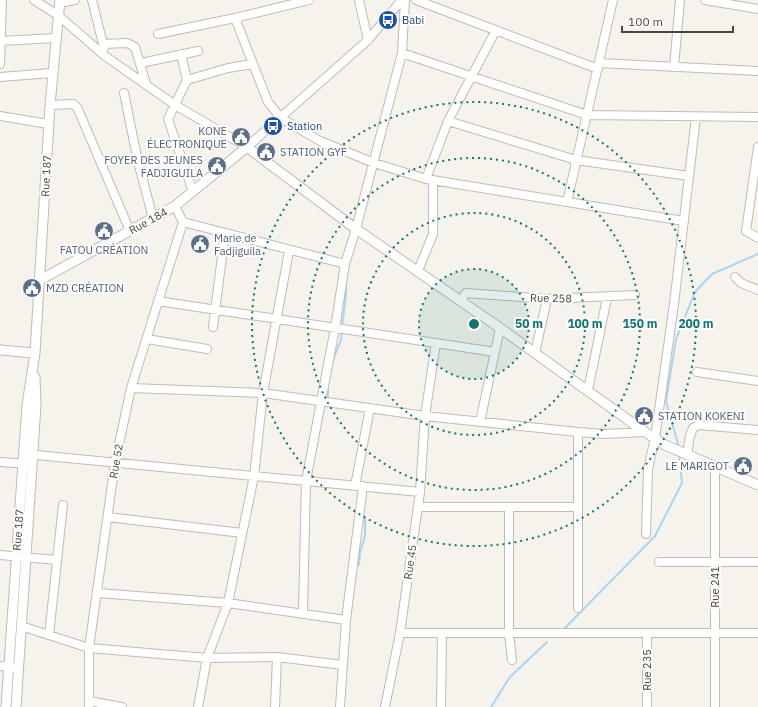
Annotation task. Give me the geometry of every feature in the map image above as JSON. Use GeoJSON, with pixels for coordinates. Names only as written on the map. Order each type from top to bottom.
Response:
{"type":"FeatureCollection","features":[{"type":"Feature","properties":{"kind":"street"},"geometry":{"type":"LineString","coordinates":[[0,64],[2,0]]}},
{"type":"Feature","properties":{"kind":"street"},"geometry":{"type":"LineString","coordinates":[[34,0],[59,16],[105,56],[175,105],[247,147],[356,229],[418,271],[464,297],[500,328],[645,432],[665,445],[758,485]]}},
{"type":"Feature","properties":{"kind":"street"},"geometry":{"type":"LineString","coordinates":[[60,2],[74,0]]}},
{"type":"Feature","properties":{"kind":"street"},"geometry":{"type":"LineString","coordinates":[[92,0],[105,56]]}},
{"type":"Feature","properties":{"kind":"street"},"geometry":{"type":"LineString","coordinates":[[158,34],[235,18],[309,0]]}},
{"type":"Feature","properties":{"kind":"street"},"geometry":{"type":"LineString","coordinates":[[359,0],[368,40]]}},
{"type":"Feature","properties":{"kind":"street"},"geometry":{"type":"LineString","coordinates":[[247,147],[368,40],[404,0]]}},
{"type":"Feature","properties":{"kind":"street"},"geometry":{"type":"LineString","coordinates":[[303,612],[306,481],[335,328],[345,264],[356,229],[402,53],[404,0]]}},
{"type":"Feature","properties":{"kind":"street"},"geometry":{"type":"LineString","coordinates":[[416,0],[598,66],[674,67],[758,71]]}},
{"type":"Feature","properties":{"kind":"street"},"geometry":{"type":"LineString","coordinates":[[567,202],[614,0]]}},
{"type":"Feature","properties":{"kind":"street"},"geometry":{"type":"LineString","coordinates":[[674,67],[680,0]]}},
{"type":"Feature","properties":{"kind":"street"},"geometry":{"type":"LineString","coordinates":[[705,0],[758,9]]}},
{"type":"Feature","properties":{"kind":"street","name":"Rue 187"},"geometry":{"type":"LineString","coordinates":[[16,707],[21,626],[21,556],[28,459],[36,405],[35,353],[48,124],[60,2]]}},
{"type":"Feature","properties":{"kind":"street"},"geometry":{"type":"LineString","coordinates":[[235,18],[268,102],[281,118],[320,141],[374,162],[430,180],[684,221]]}},
{"type":"Feature","properties":{"kind":"street"},"geometry":{"type":"LineString","coordinates":[[418,271],[433,234],[430,180],[448,121],[496,30]]}},
{"type":"Feature","properties":{"kind":"street"},"geometry":{"type":"LineString","coordinates":[[1,41],[56,38]]}},
{"type":"Feature","properties":{"kind":"street"},"geometry":{"type":"LineString","coordinates":[[103,44],[131,44],[135,47],[146,84]]}},
{"type":"Feature","properties":{"kind":"street"},"geometry":{"type":"LineString","coordinates":[[141,63],[198,51]]}},
{"type":"Feature","properties":{"kind":"street"},"geometry":{"type":"LineString","coordinates":[[402,53],[587,115],[758,117]]}},
{"type":"Feature","properties":{"kind":"street"},"geometry":{"type":"LineString","coordinates":[[181,54],[187,80],[168,118],[193,192]]}},
{"type":"Feature","properties":{"kind":"street"},"geometry":{"type":"LineString","coordinates":[[187,80],[228,68],[253,64]]}},
{"type":"Feature","properties":{"kind":"street"},"geometry":{"type":"LineString","coordinates":[[0,77],[52,73]]}},
{"type":"Feature","properties":{"kind":"street"},"geometry":{"type":"LineString","coordinates":[[124,93],[138,162],[153,218]]}},
{"type":"Feature","properties":{"kind":"street"},"geometry":{"type":"LineString","coordinates":[[50,105],[73,104],[77,107],[130,231]]}},
{"type":"Feature","properties":{"kind":"street"},"geometry":{"type":"LineString","coordinates":[[0,116],[48,124]]}},
{"type":"Feature","properties":{"kind":"street"},"geometry":{"type":"LineString","coordinates":[[646,534],[648,469],[655,438],[674,304],[696,117]]}},
{"type":"Feature","properties":{"kind":"street"},"geometry":{"type":"LineString","coordinates":[[448,121],[576,160],[689,176]]}},
{"type":"Feature","properties":{"kind":"street","name":"Rue 184"},"geometry":{"type":"LineString","coordinates":[[40,280],[175,206],[247,147]]}},
{"type":"Feature","properties":{"kind":"street"},"geometry":{"type":"LineString","coordinates":[[758,147],[746,231],[758,238]]}},
{"type":"Feature","properties":{"kind":"street"},"geometry":{"type":"LineString","coordinates":[[175,206],[183,222],[289,251],[345,264]]}},
{"type":"Feature","properties":{"kind":"street","name":"Rue 52"},"geometry":{"type":"LineString","coordinates":[[89,704],[90,648],[115,463],[131,388],[183,222]]}},
{"type":"Feature","properties":{"kind":"street"},"geometry":{"type":"LineString","coordinates":[[213,327],[225,233]]}},
{"type":"Feature","properties":{"kind":"street"},"geometry":{"type":"LineString","coordinates":[[198,707],[207,658],[228,603],[254,476],[263,393],[289,251]]}},
{"type":"Feature","properties":{"kind":"street"},"geometry":{"type":"LineString","coordinates":[[735,277],[741,283],[758,290]]}},
{"type":"Feature","properties":{"kind":"street","name":"Rue 258"},"geometry":{"type":"LineString","coordinates":[[464,297],[547,299],[607,298],[635,295]]}},
{"type":"Feature","properties":{"kind":"street"},"geometry":{"type":"LineString","coordinates":[[588,390],[607,298]]}},
{"type":"Feature","properties":{"kind":"street"},"geometry":{"type":"LineString","coordinates":[[535,353],[547,299]]}},
{"type":"Feature","properties":{"kind":"street"},"geometry":{"type":"LineString","coordinates":[[158,301],[495,352]]}},
{"type":"Feature","properties":{"kind":"street"},"geometry":{"type":"LineString","coordinates":[[480,422],[500,328]]}},
{"type":"Feature","properties":{"kind":"street"},"geometry":{"type":"LineString","coordinates":[[147,339],[207,349]]}},
{"type":"Feature","properties":{"kind":"street","name":"Rue 45"},"geometry":{"type":"LineString","coordinates":[[385,707],[400,633],[418,507],[425,416],[436,343]]}},
{"type":"Feature","properties":{"kind":"street"},"geometry":{"type":"LineString","coordinates":[[0,350],[35,353]]}},
{"type":"Feature","properties":{"kind":"street"},"geometry":{"type":"LineString","coordinates":[[697,372],[758,381]]}},
{"type":"Feature","properties":{"kind":"street"},"geometry":{"type":"LineString","coordinates":[[131,388],[263,393],[425,416],[480,422],[578,432],[645,432]]}},
{"type":"Feature","properties":{"kind":"street"},"geometry":{"type":"LineString","coordinates":[[340,707],[346,620],[359,486],[370,408]]}},
{"type":"Feature","properties":{"kind":"street"},"geometry":{"type":"LineString","coordinates":[[687,455],[693,428],[699,425],[758,430]]}},
{"type":"Feature","properties":{"kind":"street"},"geometry":{"type":"LineString","coordinates":[[578,432],[578,608]]}},
{"type":"Feature","properties":{"kind":"street"},"geometry":{"type":"LineString","coordinates":[[0,462],[28,459],[115,463],[420,492]]}},
{"type":"Feature","properties":{"kind":"street","name":"Rue 241"},"geometry":{"type":"LineString","coordinates":[[715,467],[715,707]]}},
{"type":"Feature","properties":{"kind":"street"},"geometry":{"type":"LineString","coordinates":[[49,635],[63,505]]}},
{"type":"Feature","properties":{"kind":"street"},"geometry":{"type":"LineString","coordinates":[[418,507],[578,507]]}},
{"type":"Feature","properties":{"kind":"street"},"geometry":{"type":"LineString","coordinates":[[509,507],[509,633],[512,660]]}},
{"type":"Feature","properties":{"kind":"street"},"geometry":{"type":"LineString","coordinates":[[108,517],[242,533]]}},
{"type":"Feature","properties":{"kind":"street"},"geometry":{"type":"LineString","coordinates":[[0,555],[57,560]]}},
{"type":"Feature","properties":{"kind":"street","name":"Rue 187"},"geometry":{"type":"LineString","coordinates":[[6,707],[4,666],[21,556]]}},
{"type":"Feature","properties":{"kind":"street"},"geometry":{"type":"LineString","coordinates":[[658,562],[758,562]]}},
{"type":"Feature","properties":{"kind":"street"},"geometry":{"type":"LineString","coordinates":[[98,593],[228,603],[303,612],[346,620]]}},
{"type":"Feature","properties":{"kind":"street"},"geometry":{"type":"LineString","coordinates":[[21,626],[90,648],[207,658],[277,657],[343,665]]}},
{"type":"Feature","properties":{"kind":"street"},"geometry":{"type":"LineString","coordinates":[[400,633],[758,634]]}},
{"type":"Feature","properties":{"kind":"street"},"geometry":{"type":"LineString","coordinates":[[441,707],[442,633]]}},
{"type":"Feature","properties":{"kind":"street","name":"Rue 235"},"geometry":{"type":"LineString","coordinates":[[647,633],[647,707]]}},
{"type":"Feature","properties":{"kind":"street"},"geometry":{"type":"LineString","coordinates":[[275,707],[277,657]]}},
{"type":"Feature","properties":{"kind":"street"},"geometry":{"type":"LineString","coordinates":[[4,666],[18,668]]}},
{"type":"Feature","properties":{"kind":"street"},"geometry":{"type":"LineString","coordinates":[[89,704],[122,707]]}},
{"type":"Feature","properties":{"kind":"waterway"},"geometry":{"type":"LineString","coordinates":[[678,444],[666,401],[676,339],[695,292],[712,274],[758,254]]}},
{"type":"Feature","properties":{"kind":"waterway"},"geometry":{"type":"LineString","coordinates":[[342,327],[346,284]]}},
{"type":"Feature","properties":{"kind":"waterway"},"geometry":{"type":"LineString","coordinates":[[333,360],[341,340],[342,332]]}},
{"type":"Feature","properties":{"kind":"waterway"},"geometry":{"type":"LineString","coordinates":[[328,383],[328,400]]}},
{"type":"Feature","properties":{"kind":"waterway"},"geometry":{"type":"LineString","coordinates":[[563,630],[655,536],[682,483],[679,455]]}},
{"type":"Feature","properties":{"kind":"waterway"},"geometry":{"type":"LineString","coordinates":[[359,565],[360,553],[365,535],[365,519]]}},
{"type":"Feature","properties":{"kind":"waterway"},"geometry":{"type":"LineString","coordinates":[[491,707],[510,677],[547,642]]}},
{"type":"Feature","properties":{"kind":"place","name":"Babi"},"geometry":{"type":"Point","coordinates":[388,20]}},
{"type":"Feature","properties":{"kind":"place","name":"Station"},"geometry":{"type":"Point","coordinates":[273,126]}},
{"type":"Feature","properties":{"kind":"place","name":"KONE ÉLECTRONIQUE"},"geometry":{"type":"Point","coordinates":[241,137]}},
{"type":"Feature","properties":{"kind":"place","name":"STATION GYF"},"geometry":{"type":"Point","coordinates":[266,152]}},
{"type":"Feature","properties":{"kind":"place","name":"FOYER DES JEUNES FADJIGUILA"},"geometry":{"type":"Point","coordinates":[217,166]}},
{"type":"Feature","properties":{"kind":"place","name":"FATOU CRÉATION"},"geometry":{"type":"Point","coordinates":[104,231]}},
{"type":"Feature","properties":{"kind":"place","name":"Marie de Fadjiguila"},"geometry":{"type":"Point","coordinates":[200,244]}},
{"type":"Feature","properties":{"kind":"place","name":"MZD CRÉATION"},"geometry":{"type":"Point","coordinates":[32,288]}},
{"type":"Feature","properties":{"kind":"place","name":"STATION KOKENI"},"geometry":{"type":"Point","coordinates":[644,416]}},
{"type":"Feature","properties":{"kind":"place","name":"LE MARIGOT"},"geometry":{"type":"Point","coordinates":[743,466]}}]}
